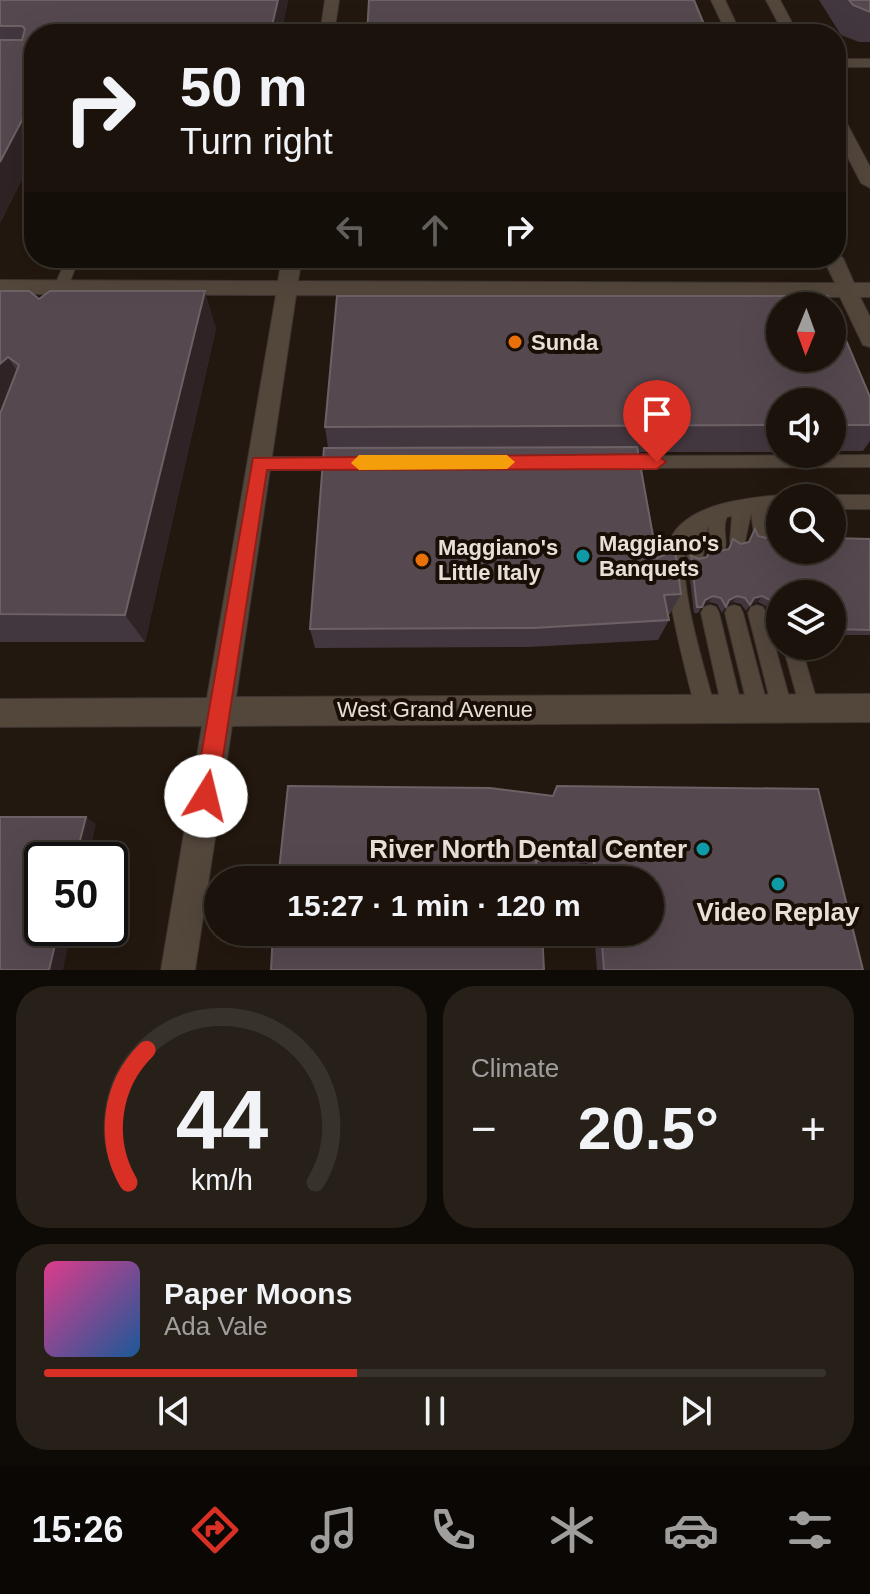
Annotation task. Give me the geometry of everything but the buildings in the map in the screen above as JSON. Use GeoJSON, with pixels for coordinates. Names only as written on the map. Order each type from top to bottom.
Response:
{"type":"FeatureCollection","features":[{"type":"Feature","properties":{"kind":"main road"},"geometry":{"type":"LineString","coordinates":[[328,24],[332,0]]}},
{"type":"Feature","properties":{"kind":"main road"},"geometry":{"type":"LineString","coordinates":[[718,0],[729,24]]}},
{"type":"Feature","properties":{"kind":"main road"},"geometry":{"type":"LineString","coordinates":[[773,0],[786,24]]}},
{"type":"Feature","properties":{"kind":"main road"},"geometry":{"type":"LineString","coordinates":[[846,63],[870,63]]}},
{"type":"Feature","properties":{"kind":"main road"},"geometry":{"type":"LineString","coordinates":[[846,133],[864,159],[870,183]]}},
{"type":"Feature","properties":{"kind":"main road"},"geometry":{"type":"LineString","coordinates":[[178,970],[290,268]]}},
{"type":"Feature","properties":{"kind":"main road"},"geometry":{"type":"LineString","coordinates":[[838,268],[870,340]]}},
{"type":"Feature","properties":{"kind":"main road"},"geometry":{"type":"LineString","coordinates":[[0,287],[68,291],[287,287],[870,290]]}},
{"type":"Feature","properties":{"kind":"main road","name":"West Grand Avenue"},"geometry":{"type":"LineString","coordinates":[[0,713],[870,708]]}},
{"type":"Feature","properties":{"kind":"lane"},"geometry":{"type":"LineString","coordinates":[[68,291],[71,268]]}},
{"type":"Feature","properties":{"kind":"lane"},"geometry":{"type":"LineString","coordinates":[[604,462],[870,461]]}},
{"type":"Feature","properties":{"kind":"lane"},"geometry":{"type":"LineString","coordinates":[[259,463],[369,462]]}},
{"type":"Feature","properties":{"kind":"lane"},"geometry":{"type":"LineString","coordinates":[[846,502],[870,502]]}},
{"type":"Feature","properties":{"kind":"lane"},"geometry":{"type":"LineString","coordinates":[[757,708],[675,566],[675,550],[679,539],[699,523],[721,513],[766,504]]}},
{"type":"Feature","properties":{"kind":"lane"},"geometry":{"type":"LineString","coordinates":[[738,541],[740,514],[747,506]]}},
{"type":"Feature","properties":{"kind":"lane"},"geometry":{"type":"LineString","coordinates":[[761,535],[758,515],[766,507]]}},
{"type":"Feature","properties":{"kind":"lane"},"geometry":{"type":"LineString","coordinates":[[718,548],[716,522],[721,513]]}},
{"type":"Feature","properties":{"kind":"lane"},"geometry":{"type":"LineString","coordinates":[[696,556],[699,523]]}},
{"type":"Feature","properties":{"kind":"lane"},"geometry":{"type":"LineString","coordinates":[[710,613],[757,708]]}},
{"type":"Feature","properties":{"kind":"lane"},"geometry":{"type":"LineString","coordinates":[[734,613],[757,708]]}},
{"type":"Feature","properties":{"kind":"lane"},"geometry":{"type":"LineString","coordinates":[[757,613],[757,708]]}},
{"type":"Feature","properties":{"kind":"lane"},"geometry":{"type":"LineString","coordinates":[[757,708],[784,660]]}},
{"type":"Feature","properties":{"kind":"slow traffic"},"geometry":{"type":"LineString","coordinates":[[359,463],[507,462]]}},
{"type":"Feature","properties":{"kind":"place","name":"Sunda"},"geometry":{"type":"Point","coordinates":[515,342]}},
{"type":"Feature","properties":{"kind":"place","name":"Maggiano's Banquets"},"geometry":{"type":"Point","coordinates":[583,556]}},
{"type":"Feature","properties":{"kind":"place","name":"Maggiano's Little Italy"},"geometry":{"type":"Point","coordinates":[422,560]}},
{"type":"Feature","properties":{"kind":"place","name":"River North Dental Center"},"geometry":{"type":"Point","coordinates":[703,849]}},
{"type":"Feature","properties":{"kind":"place","name":"Video Replay"},"geometry":{"type":"Point","coordinates":[778,884]}},
{"type":"Feature","properties":{"kind":"route"},"geometry":{"type":"LineString","coordinates":[[206,796],[259,463],[657,462]]}}]}
